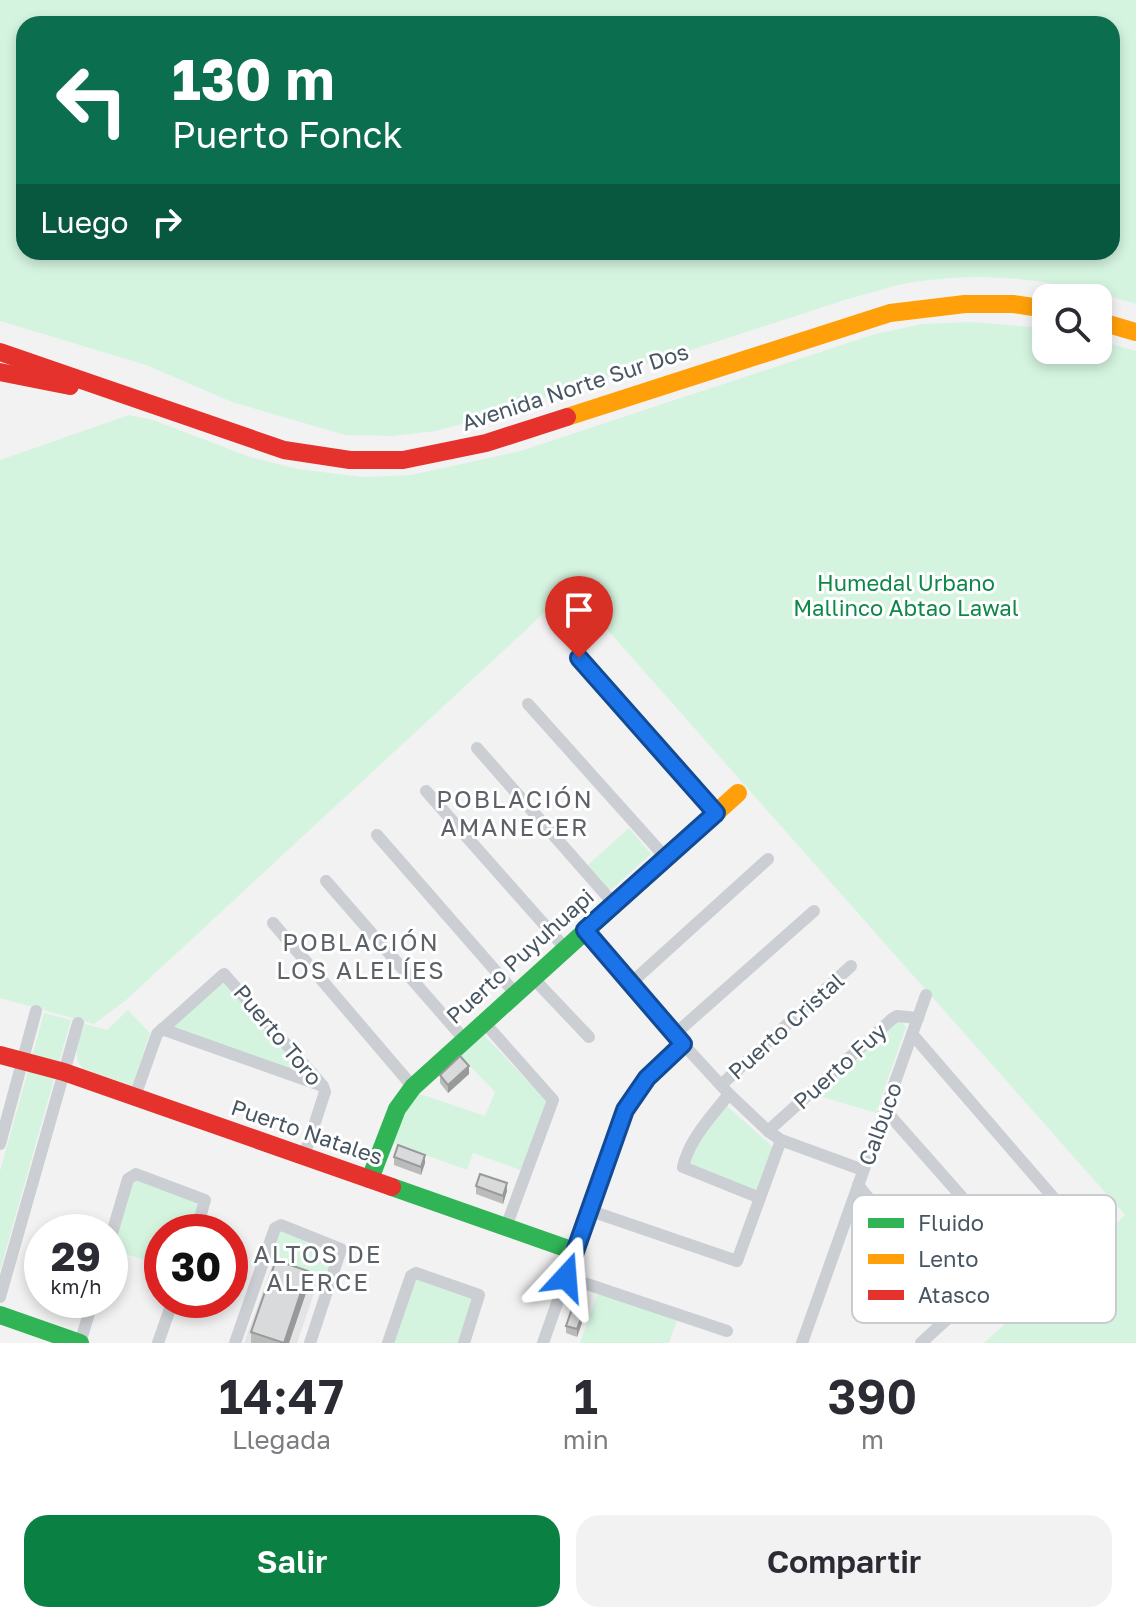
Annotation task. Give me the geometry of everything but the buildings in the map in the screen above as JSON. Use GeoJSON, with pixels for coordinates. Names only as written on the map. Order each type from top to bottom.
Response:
{"type":"FeatureCollection","features":[{"type":"Feature","properties":{"kind":"street","name":"Avenida Norte Sur Dos"},"geometry":{"type":"LineString","coordinates":[[120,395],[284,450],[339,459],[403,460],[486,443],[890,313],[965,304],[1032,307]]}},
{"type":"Feature","properties":{"kind":"street"},"geometry":{"type":"LineString","coordinates":[[1112,325],[1136,332]]}},
{"type":"Feature","properties":{"kind":"street"},"geometry":{"type":"LineString","coordinates":[[0,352],[84,379],[120,395]]}},
{"type":"Feature","properties":{"kind":"street"},"geometry":{"type":"LineString","coordinates":[[0,372],[120,395]]}},
{"type":"Feature","properties":{"kind":"street"},"geometry":{"type":"LineString","coordinates":[[579,658],[716,813]]}},
{"type":"Feature","properties":{"kind":"street"},"geometry":{"type":"LineString","coordinates":[[528,704],[666,858]]}},
{"type":"Feature","properties":{"kind":"street"},"geometry":{"type":"LineString","coordinates":[[477,748],[614,904]]}},
{"type":"Feature","properties":{"kind":"street"},"geometry":{"type":"LineString","coordinates":[[426,791],[565,948]]}},
{"type":"Feature","properties":{"kind":"street","name":"Puerto Puyuhuapi"},"geometry":{"type":"LineString","coordinates":[[370,1179],[397,1109],[413,1087],[738,793]]}},
{"type":"Feature","properties":{"kind":"street"},"geometry":{"type":"LineString","coordinates":[[377,835],[515,993]]}},
{"type":"Feature","properties":{"kind":"street"},"geometry":{"type":"LineString","coordinates":[[631,983],[768,859]]}},
{"type":"Feature","properties":{"kind":"street"},"geometry":{"type":"LineString","coordinates":[[326,881],[464,1039]]}},
{"type":"Feature","properties":{"kind":"street"},"geometry":{"type":"LineString","coordinates":[[543,1343],[588,1210],[630,1101],[679,1039],[814,911]]}},
{"type":"Feature","properties":{"kind":"street"},"geometry":{"type":"LineString","coordinates":[[273,923],[413,1087]]}},
{"type":"Feature","properties":{"kind":"street"},"geometry":{"type":"LineString","coordinates":[[585,930],[725,1090],[768,1131],[781,1140],[863,1170]]}},
{"type":"Feature","properties":{"kind":"street","name":"Puerto Cristal"},"geometry":{"type":"LineString","coordinates":[[760,1198],[683,1167],[689,1150],[725,1090],[851,966]]}},
{"type":"Feature","properties":{"kind":"street","name":"Puerto Toro"},"geometry":{"type":"LineString","coordinates":[[135,1096],[157,1034],[222,975],[227,974],[323,1086],[325,1092],[304,1156]]}},
{"type":"Feature","properties":{"kind":"street"},"geometry":{"type":"LineString","coordinates":[[532,977],[589,1037]]}},
{"type":"Feature","properties":{"kind":"street","name":"Calbuco"},"geometry":{"type":"LineString","coordinates":[[854,1195],[926,995]]}},
{"type":"Feature","properties":{"kind":"street"},"geometry":{"type":"LineString","coordinates":[[0,1144],[36,1011]]}},
{"type":"Feature","properties":{"kind":"street","name":"Puerto Fuy"},"geometry":{"type":"LineString","coordinates":[[768,1131],[892,1019],[897,1016],[918,1018]]}},
{"type":"Feature","properties":{"kind":"street"},"geometry":{"type":"LineString","coordinates":[[483,1021],[553,1100],[506,1227]]}},
{"type":"Feature","properties":{"kind":"street"},"geometry":{"type":"LineString","coordinates":[[0,1297],[78,1023]]}},
{"type":"Feature","properties":{"kind":"street"},"geometry":{"type":"LineString","coordinates":[[162,1029],[323,1086]]}},
{"type":"Feature","properties":{"kind":"street"},"geometry":{"type":"LineString","coordinates":[[912,1034],[1051,1195]]}},
{"type":"Feature","properties":{"kind":"street","name":"Puerto Natales"},"geometry":{"type":"LineString","coordinates":[[0,1055],[135,1096],[574,1251]]}},
{"type":"Feature","properties":{"kind":"street"},"geometry":{"type":"LineString","coordinates":[[885,1110],[960,1195]]}},
{"type":"Feature","properties":{"kind":"street"},"geometry":{"type":"LineString","coordinates":[[588,1210],[734,1261],[739,1258],[781,1140]]}},
{"type":"Feature","properties":{"kind":"street"},"geometry":{"type":"LineString","coordinates":[[118,1214],[131,1175],[136,1174],[205,1200],[201,1214]]}},
{"type":"Feature","properties":{"kind":"street"},"geometry":{"type":"LineString","coordinates":[[858,1185],[866,1195]]}},
{"type":"Feature","properties":{"kind":"street","name":"Calbuco"},"geometry":{"type":"LineString","coordinates":[[802,1343],[852,1202]]}},
{"type":"Feature","properties":{"kind":"street"},"geometry":{"type":"LineString","coordinates":[[235,1343],[277,1225],[341,1249],[310,1343]]}},
{"type":"Feature","properties":{"kind":"street"},"geometry":{"type":"LineString","coordinates":[[388,1343],[413,1274],[479,1295],[464,1343]]}},
{"type":"Feature","properties":{"kind":"street"},"geometry":{"type":"LineString","coordinates":[[566,1277],[727,1331]]}},
{"type":"Feature","properties":{"kind":"street"},"geometry":{"type":"LineString","coordinates":[[0,1315],[80,1343],[88,1318]]}},
{"type":"Feature","properties":{"kind":"street"},"geometry":{"type":"LineString","coordinates":[[158,1343],[167,1318]]}},
{"type":"Feature","properties":{"kind":"street"},"geometry":{"type":"LineString","coordinates":[[921,1343],[943,1323]]}},
{"type":"Feature","properties":{"kind":"shaded area"},"geometry":{"type":"Polygon","coordinates":[[[273,1263],[319,1279],[297,1343],[244,1343],[273,1263]]]}},
{"type":"Feature","properties":{"kind":"green space"},"geometry":{"type":"Polygon","coordinates":[[[0,0],[1136,0],[1136,304],[1112,297],[1112,284],[1056,284],[967,277],[908,283],[848,299],[473,421],[436,431],[393,436],[345,435],[232,402],[146,365],[0,321],[0,0]]]}},
{"type":"Feature","properties":{"kind":"green space","name":"Humedal Urbano Mallinco Abtao Lawal"},"geometry":{"type":"Polygon","coordinates":[[[970,322],[1032,327],[1032,364],[1112,364],[1112,344],[1136,351],[1136,1343],[984,1343],[1006,1323],[1116,1323],[1116,1223],[1125,1215],[1116,1205],[1116,1195],[1107,1195],[573,591],[555,603],[125,1001],[94,1024],[0,998],[0,460],[129,415],[153,420],[250,457],[298,469],[363,477],[411,475],[520,451],[875,334],[922,324],[970,322]]]}},
{"type":"Feature","properties":{"kind":"green space"},"geometry":{"type":"Polygon","coordinates":[[[629,828],[651,854],[612,889],[608,889],[588,865],[629,828]]]}},
{"type":"Feature","properties":{"kind":"green space"},"geometry":{"type":"Polygon","coordinates":[[[224,981],[301,1068],[300,1071],[296,1074],[176,1030],[174,1026],[224,981]]]}},
{"type":"Feature","properties":{"kind":"green space"},"geometry":{"type":"Polygon","coordinates":[[[128,1010],[150,1033],[132,1086],[84,1069],[77,1054],[85,1024],[107,1030],[128,1010]]]}},
{"type":"Feature","properties":{"kind":"green space"},"geometry":{"type":"Polygon","coordinates":[[[44,1013],[71,1020],[58,1065],[32,1057],[44,1013]]]}},
{"type":"Feature","properties":{"kind":"green space"},"geometry":{"type":"Polygon","coordinates":[[[901,1021],[906,1027],[876,1113],[816,1095],[895,1022],[901,1021]]]}},
{"type":"Feature","properties":{"kind":"green space"},"geometry":{"type":"Polygon","coordinates":[[[483,1034],[548,1102],[523,1171],[473,1153],[467,1170],[392,1143],[397,1127],[417,1093],[485,1116],[495,1092],[459,1055],[483,1034]]]}},
{"type":"Feature","properties":{"kind":"green space"},"geometry":{"type":"Polygon","coordinates":[[[28,1071],[54,1079],[0,1271],[0,1171],[28,1071]]]}},
{"type":"Feature","properties":{"kind":"green space"},"geometry":{"type":"Polygon","coordinates":[[[727,1106],[773,1147],[757,1191],[692,1168],[688,1160],[693,1148],[727,1106]]]}},
{"type":"Feature","properties":{"kind":"green space"},"geometry":{"type":"Polygon","coordinates":[[[138,1179],[198,1202],[195,1214],[144,1214],[144,1260],[128,1255],[128,1214],[122,1214],[130,1186],[138,1179]]]}},
{"type":"Feature","properties":{"kind":"green space"},"geometry":{"type":"Polygon","coordinates":[[[282,1231],[336,1251],[327,1280],[269,1259],[277,1234],[282,1231]]]}},
{"type":"Feature","properties":{"kind":"green space"},"geometry":{"type":"Polygon","coordinates":[[[416,1279],[473,1298],[458,1343],[393,1343],[416,1279]]]}},
{"type":"Feature","properties":{"kind":"green space"},"geometry":{"type":"Polygon","coordinates":[[[598,1293],[677,1320],[669,1343],[580,1343],[598,1293]]]}},
{"type":"Feature","properties":{"kind":"traffic: fast"},"geometry":{"type":"LineString","coordinates":[[370,1179],[397,1109],[413,1087],[613,906]]}},
{"type":"Feature","properties":{"kind":"traffic: fast"},"geometry":{"type":"LineString","coordinates":[[392,1187],[574,1251]]}},
{"type":"Feature","properties":{"kind":"traffic: fast"},"geometry":{"type":"LineString","coordinates":[[0,1315],[80,1343]]}},
{"type":"Feature","properties":{"kind":"traffic: slow"},"geometry":{"type":"LineString","coordinates":[[567,417],[890,313],[965,304],[1032,307]]}},
{"type":"Feature","properties":{"kind":"traffic: slow"},"geometry":{"type":"LineString","coordinates":[[1112,325],[1136,332]]}},
{"type":"Feature","properties":{"kind":"traffic: slow"},"geometry":{"type":"LineString","coordinates":[[613,906],[738,793]]}},
{"type":"Feature","properties":{"kind":"traffic: jam"},"geometry":{"type":"LineString","coordinates":[[0,352],[284,450],[350,460],[403,460],[486,443],[567,417]]}},
{"type":"Feature","properties":{"kind":"traffic: jam"},"geometry":{"type":"LineString","coordinates":[[0,372],[70,386]]}},
{"type":"Feature","properties":{"kind":"traffic: jam"},"geometry":{"type":"LineString","coordinates":[[0,1055],[64,1072],[392,1187]]}},
{"type":"Feature","properties":{"kind":"district","name":"POBLACIÓN AMANECER"},"geometry":{"type":"Point","coordinates":[515,814]}},
{"type":"Feature","properties":{"kind":"district","name":"POBLACIÓN LOS ALELÍES"},"geometry":{"type":"Point","coordinates":[361,957]}},
{"type":"Feature","properties":{"kind":"district","name":"ALTOS DE ALERCE"},"geometry":{"type":"Point","coordinates":[318,1269]}},
{"type":"Feature","properties":{"kind":"route"},"geometry":{"type":"LineString","coordinates":[[566,1277],[625,1110],[647,1078],[683,1044],[585,930],[716,813],[579,658]]}}]}
